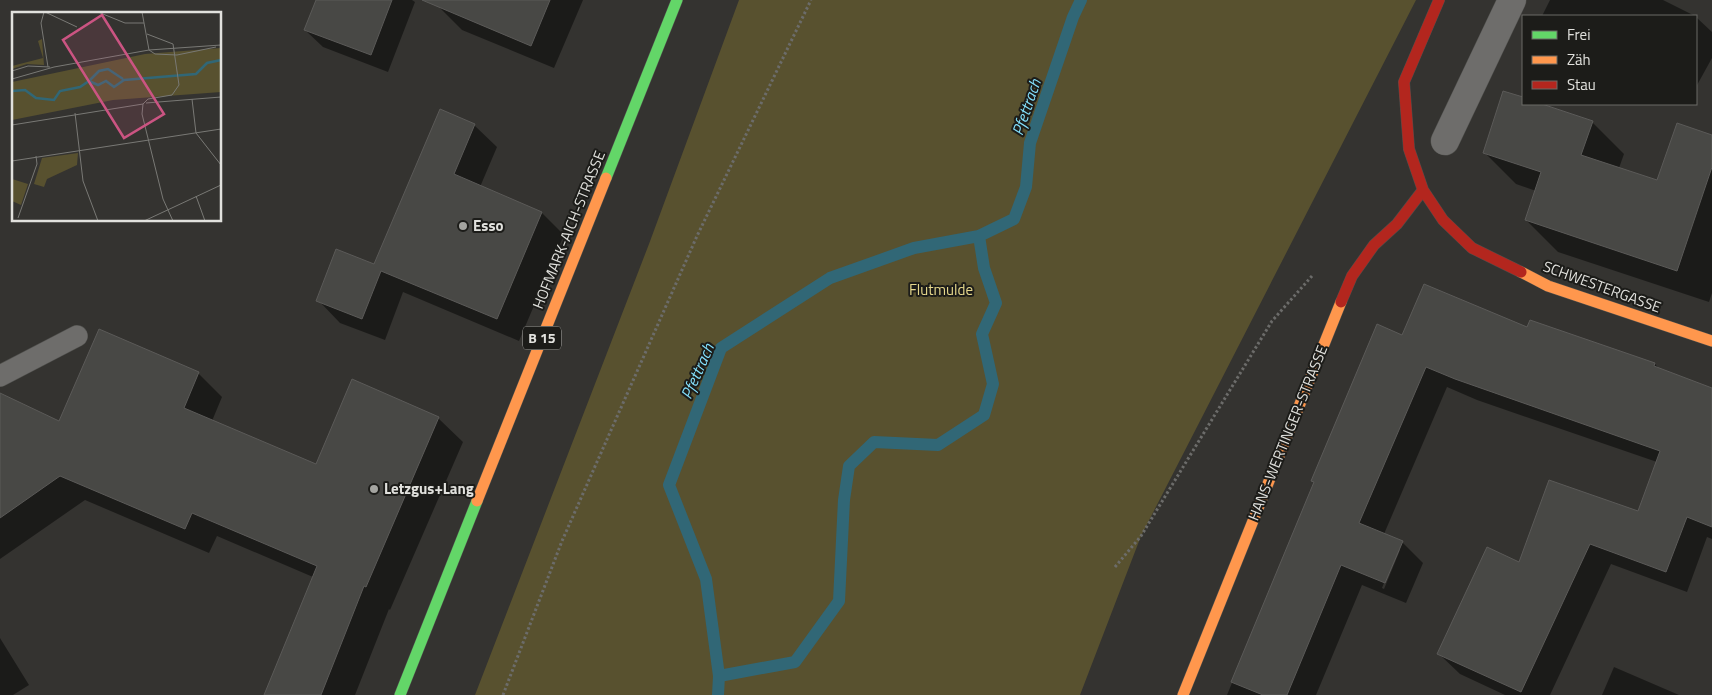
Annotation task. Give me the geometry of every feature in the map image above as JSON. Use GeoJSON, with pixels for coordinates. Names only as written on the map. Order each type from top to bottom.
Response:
{"type":"FeatureCollection","features":[{"type":"Feature","properties":{"kind":"street","name":"HOFMARK-AICH-STRASSE"},"geometry":{"type":"LineString","coordinates":[[400,695],[677,0]]}},
{"type":"Feature","properties":{"kind":"street","name":"SCHWESTERGASSE"},"geometry":{"type":"LineString","coordinates":[[1438,0],[1404,82],[1410,148],[1423,190],[1443,220],[1472,248],[1548,286],[1712,341]]}},
{"type":"Feature","properties":{"kind":"street"},"geometry":{"type":"LineString","coordinates":[[1445,141],[1512,0]]}},
{"type":"Feature","properties":{"kind":"street","name":"HANS-WERTINGER-STRASSE"},"geometry":{"type":"LineString","coordinates":[[1183,695],[1352,276],[1374,245],[1397,224],[1423,190]]}},
{"type":"Feature","properties":{"kind":"lane"},"geometry":{"type":"LineString","coordinates":[[0,376],[78,336]]}},
{"type":"Feature","properties":{"kind":"path"},"geometry":{"type":"LineString","coordinates":[[504,695],[570,523],[697,236],[811,0]]}},
{"type":"Feature","properties":{"kind":"path"},"geometry":{"type":"LineString","coordinates":[[1115,567],[1141,536],[1272,321],[1315,273]]}},
{"type":"Feature","properties":{"kind":"green space","name":"Flutmulde"},"geometry":{"type":"Polygon","coordinates":[[[739,0],[1416,0],[1141,536],[1080,695],[475,695],[649,244],[739,0]]]}},
{"type":"Feature","properties":{"kind":"building"},"geometry":{"type":"Polygon","coordinates":[[[316,0],[392,0],[371,55],[304,30],[316,0]]]}},
{"type":"Feature","properties":{"kind":"building"},"geometry":{"type":"Polygon","coordinates":[[[422,0],[550,0],[531,46],[422,0]]]}},
{"type":"Feature","properties":{"kind":"building"},"geometry":{"type":"Polygon","coordinates":[[[1503,91],[1522,97],[1522,105],[1545,105],[1593,121],[1581,155],[1657,180],[1677,123],[1712,135],[1712,167],[1677,271],[1525,220],[1541,172],[1483,153],[1503,91]]]}},
{"type":"Feature","properties":{"kind":"building","name":"Esso"},"geometry":{"type":"Polygon","coordinates":[[[440,109],[475,124],[454,174],[542,212],[497,319],[381,271],[362,319],[316,301],[336,249],[374,264],[440,109]]]}},
{"type":"Feature","properties":{"kind":"building"},"geometry":{"type":"Polygon","coordinates":[[[1424,284],[1527,327],[1530,320],[1655,363],[1654,366],[1712,388],[1712,527],[1687,517],[1666,572],[1590,544],[1521,692],[1437,654],[1487,547],[1519,562],[1549,480],[1638,511],[1660,451],[1426,367],[1359,523],[1403,541],[1385,583],[1341,565],[1287,695],[1263,695],[1231,682],[1314,482],[1311,481],[1377,324],[1402,335],[1424,284]]]}},
{"type":"Feature","properties":{"kind":"building"},"geometry":{"type":"Polygon","coordinates":[[[99,329],[199,372],[184,408],[316,464],[352,379],[439,417],[366,587],[364,586],[321,695],[264,695],[317,566],[192,513],[185,529],[60,476],[0,518],[0,393],[59,421],[99,329]]]}},
{"type":"Feature","properties":{"kind":"waterway","name":"Pfettrach"},"geometry":{"type":"LineString","coordinates":[[718,695],[719,676],[795,662],[839,601],[844,500],[849,466],[874,442],[938,445],[984,415],[993,384],[982,334],[996,303],[984,268],[979,236],[1014,219],[1026,187],[1030,143],[1073,17],[1081,0]]}},
{"type":"Feature","properties":{"kind":"waterway","name":"Pfettrach"},"geometry":{"type":"LineString","coordinates":[[719,676],[706,579],[669,485],[721,348],[830,278],[914,248],[979,236]]}},
{"type":"Feature","properties":{"kind":"traffic: fast"},"geometry":{"type":"LineString","coordinates":[[606,178],[677,0]]}},
{"type":"Feature","properties":{"kind":"traffic: fast"},"geometry":{"type":"LineString","coordinates":[[400,695],[477,501]]}},
{"type":"Feature","properties":{"kind":"traffic: slow"},"geometry":{"type":"LineString","coordinates":[[477,501],[606,178]]}},
{"type":"Feature","properties":{"kind":"traffic: slow"},"geometry":{"type":"LineString","coordinates":[[1521,272],[1548,286],[1712,341]]}},
{"type":"Feature","properties":{"kind":"traffic: slow"},"geometry":{"type":"LineString","coordinates":[[1183,695],[1341,302]]}},
{"type":"Feature","properties":{"kind":"traffic: jam"},"geometry":{"type":"LineString","coordinates":[[1439,0],[1404,82],[1409,149],[1423,190],[1443,220],[1472,248],[1521,272]]}},
{"type":"Feature","properties":{"kind":"traffic: jam"},"geometry":{"type":"LineString","coordinates":[[1341,302],[1352,276],[1374,245],[1397,224],[1423,190]]}},
{"type":"Feature","properties":{"kind":"place","name":"Esso"},"geometry":{"type":"Point","coordinates":[463,226]}},
{"type":"Feature","properties":{"kind":"place","name":"Letzgus+Lang"},"geometry":{"type":"Point","coordinates":[374,489]}}]}
